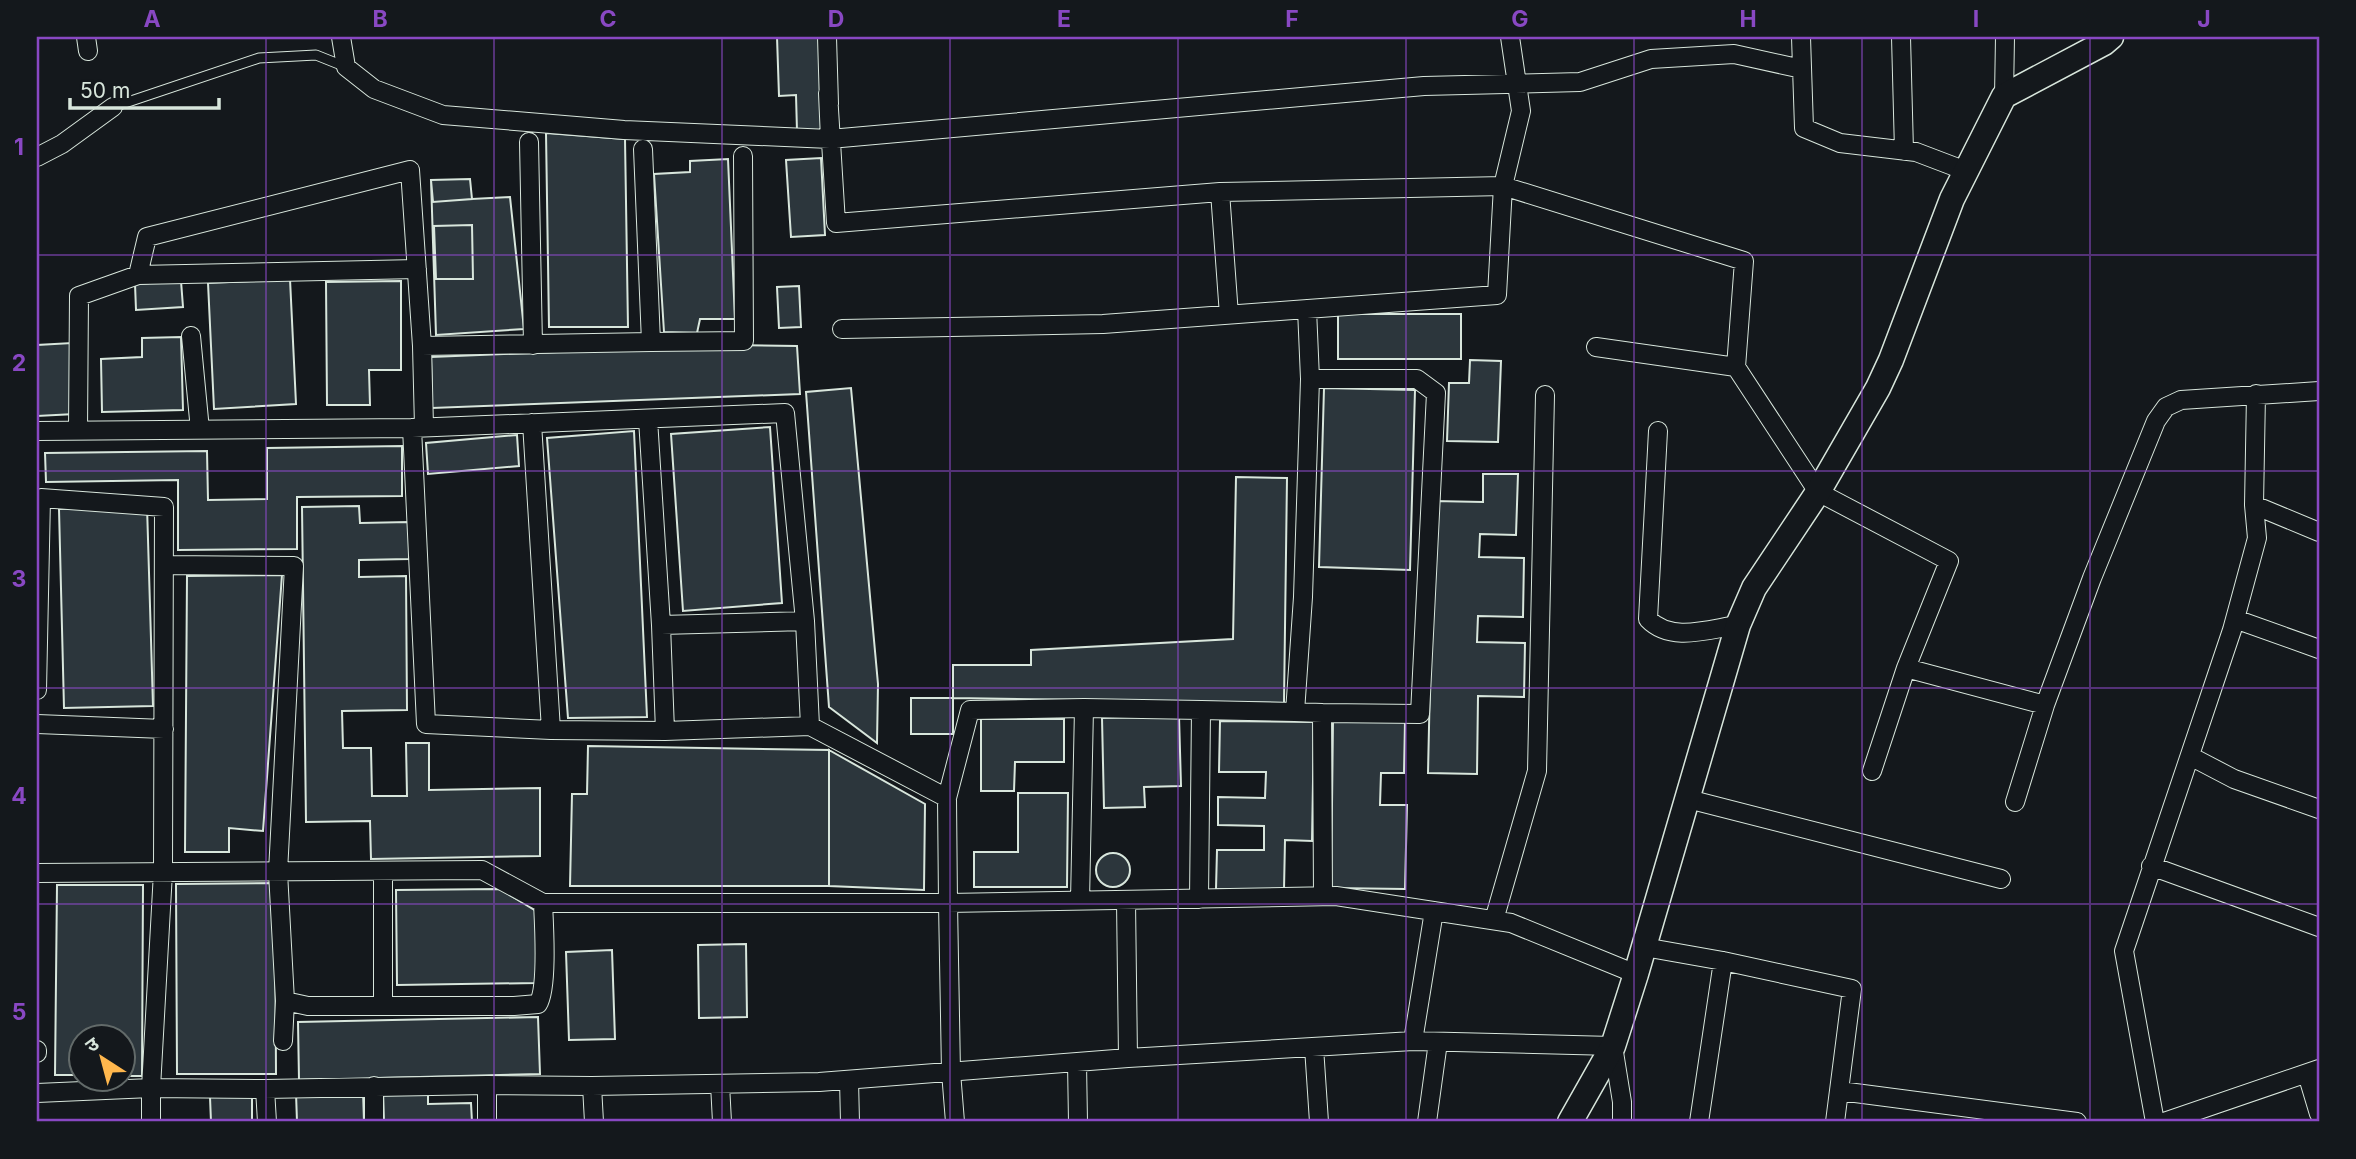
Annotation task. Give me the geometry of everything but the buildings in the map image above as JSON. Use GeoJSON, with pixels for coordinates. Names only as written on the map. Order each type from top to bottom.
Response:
{"type":"FeatureCollection","features":[{"type":"Feature","properties":{"kind":"street"},"geometry":{"type":"LineString","coordinates":[[341,37],[346,67],[374,89],[443,115],[624,130],[831,139],[1424,86],[1580,82],[1651,59],[1734,54],[1802,69]]}},
{"type":"Feature","properties":{"kind":"street"},"geometry":{"type":"LineString","coordinates":[[827,37],[836,223],[1220,192],[1503,186],[1744,261],[1736,367],[1818,492],[1950,561],[1906,668],[1872,771]]}},
{"type":"Feature","properties":{"kind":"street"},"geometry":{"type":"LineString","coordinates":[[842,329],[1103,324],[1497,295],[1503,186],[1521,111],[1510,37]]}},
{"type":"Feature","properties":{"kind":"street"},"geometry":{"type":"LineString","coordinates":[[1709,37],[1710,55]]}},
{"type":"Feature","properties":{"kind":"street"},"geometry":{"type":"LineString","coordinates":[[1801,37],[1804,128],[1840,143],[1916,152],[1966,171]]}},
{"type":"Feature","properties":{"kind":"street"},"geometry":{"type":"LineString","coordinates":[[1901,37],[1905,151]]}},
{"type":"Feature","properties":{"kind":"street"},"geometry":{"type":"LineString","coordinates":[[1570,1122],[1613,1046],[1738,625],[1754,588],[1818,492],[1878,388],[1891,360],[1952,199],[2004,96],[2005,37]]}},
{"type":"Feature","properties":{"kind":"street"},"geometry":{"type":"LineString","coordinates":[[2004,96],[2104,43],[2110,37]]}},
{"type":"Feature","properties":{"kind":"street"},"geometry":{"type":"LineString","coordinates":[[37,157],[62,144],[113,107]]}},
{"type":"Feature","properties":{"kind":"street"},"geometry":{"type":"LineString","coordinates":[[529,142],[533,345]]}},
{"type":"Feature","properties":{"kind":"street"},"geometry":{"type":"LineString","coordinates":[[643,149],[651,342]]}},
{"type":"Feature","properties":{"kind":"street"},"geometry":{"type":"LineString","coordinates":[[422,346],[744,341],[743,156]]}},
{"type":"Feature","properties":{"kind":"street"},"geometry":{"type":"LineString","coordinates":[[138,275],[147,237],[411,170],[422,346],[418,427],[426,724],[551,730],[665,731],[810,726],[947,797]]}},
{"type":"Feature","properties":{"kind":"street"},"geometry":{"type":"LineString","coordinates":[[1220,192],[1229,315]]}},
{"type":"Feature","properties":{"kind":"street"},"geometry":{"type":"LineString","coordinates":[[78,430],[79,296],[138,275],[417,269]]}},
{"type":"Feature","properties":{"kind":"street"},"geometry":{"type":"LineString","coordinates":[[1295,712],[1303,597],[1310,379],[1307,309]]}},
{"type":"Feature","properties":{"kind":"street"},"geometry":{"type":"LineString","coordinates":[[191,336],[200,430]]}},
{"type":"Feature","properties":{"kind":"street"},"geometry":{"type":"LineString","coordinates":[[1596,347],[1736,367]]}},
{"type":"Feature","properties":{"kind":"street"},"geometry":{"type":"LineString","coordinates":[[955,1122],[951,1072],[947,797],[970,710],[1084,708],[1420,714],[1436,393],[1417,379],[1310,379]]}},
{"type":"Feature","properties":{"kind":"street"},"geometry":{"type":"LineString","coordinates":[[2015,802],[2045,705],[2092,578],[2156,421],[2166,407],[2181,400],[2319,391]]}},
{"type":"Feature","properties":{"kind":"street"},"geometry":{"type":"LineString","coordinates":[[2155,1122],[2124,951],[2235,619],[2256,538],[2256,394]]}},
{"type":"Feature","properties":{"kind":"street"},"geometry":{"type":"LineString","coordinates":[[1494,920],[1537,771],[1545,395]]}},
{"type":"Feature","properties":{"kind":"street"},"geometry":{"type":"LineString","coordinates":[[37,431],[418,427],[785,413],[805,621],[810,726]]}},
{"type":"Feature","properties":{"kind":"street"},"geometry":{"type":"LineString","coordinates":[[648,419],[665,731]]}},
{"type":"Feature","properties":{"kind":"street"},"geometry":{"type":"LineString","coordinates":[[532,423],[551,730]]}},
{"type":"Feature","properties":{"kind":"street"},"geometry":{"type":"LineString","coordinates":[[1658,431],[1648,619],[1656,628],[1675,634],[1738,625]]}},
{"type":"Feature","properties":{"kind":"street"},"geometry":{"type":"LineString","coordinates":[[37,690],[41,498],[164,507],[163,872],[151,1088],[152,1122]]}},
{"type":"Feature","properties":{"kind":"street"},"geometry":{"type":"LineString","coordinates":[[2254,505],[2319,533]]}},
{"type":"Feature","properties":{"kind":"street"},"geometry":{"type":"LineString","coordinates":[[164,565],[294,566],[278,872],[285,1001],[283,1041]]}},
{"type":"Feature","properties":{"kind":"street"},"geometry":{"type":"LineString","coordinates":[[2235,619],[2319,649]]}},
{"type":"Feature","properties":{"kind":"street"},"geometry":{"type":"LineString","coordinates":[[661,625],[805,621]]}},
{"type":"Feature","properties":{"kind":"street"},"geometry":{"type":"LineString","coordinates":[[1906,668],[2045,705]]}},
{"type":"Feature","properties":{"kind":"street"},"geometry":{"type":"LineString","coordinates":[[1080,901],[1084,708]]}},
{"type":"Feature","properties":{"kind":"street"},"geometry":{"type":"LineString","coordinates":[[1199,898],[1200,710]]}},
{"type":"Feature","properties":{"kind":"street"},"geometry":{"type":"LineString","coordinates":[[1322,713],[1323,896]]}},
{"type":"Feature","properties":{"kind":"street"},"geometry":{"type":"LineString","coordinates":[[37,724],[164,729]]}},
{"type":"Feature","properties":{"kind":"street"},"geometry":{"type":"LineString","coordinates":[[2190,756],[2234,779],[2319,809]]}},
{"type":"Feature","properties":{"kind":"street"},"geometry":{"type":"LineString","coordinates":[[1688,799],[2001,879]]}},
{"type":"Feature","properties":{"kind":"street"},"geometry":{"type":"LineString","coordinates":[[2151,866],[2319,927]]}},
{"type":"Feature","properties":{"kind":"street"},"geometry":{"type":"LineString","coordinates":[[37,873],[482,870],[543,903],[948,904],[1336,895],[1511,923],[1636,974]]}},
{"type":"Feature","properties":{"kind":"street"},"geometry":{"type":"LineString","coordinates":[[383,871],[383,1006]]}},
{"type":"Feature","properties":{"kind":"street"},"geometry":{"type":"LineString","coordinates":[[1126,901],[1128,1059]]}},
{"type":"Feature","properties":{"kind":"street"},"geometry":{"type":"LineString","coordinates":[[285,1001],[308,1006],[538,1004],[543,983],[543,903]]}},
{"type":"Feature","properties":{"kind":"street"},"geometry":{"type":"LineString","coordinates":[[1413,1041],[1434,911]]}},
{"type":"Feature","properties":{"kind":"street"},"geometry":{"type":"LineString","coordinates":[[1644,947],[1852,989],[1835,1122]]}},
{"type":"Feature","properties":{"kind":"street"},"geometry":{"type":"LineString","coordinates":[[1699,1122],[1723,961]]}},
{"type":"Feature","properties":{"kind":"street"},"geometry":{"type":"LineString","coordinates":[[37,1093],[151,1088],[720,1084],[849,1080],[1413,1041],[1613,1046]]}},
{"type":"Feature","properties":{"kind":"street"},"geometry":{"type":"LineString","coordinates":[[1427,1122],[1438,1042]]}},
{"type":"Feature","properties":{"kind":"street"},"geometry":{"type":"LineString","coordinates":[[1613,1046],[1622,1102],[1622,1122]]}},
{"type":"Feature","properties":{"kind":"street"},"geometry":{"type":"LineString","coordinates":[[1314,1047],[1320,1122]]}},
{"type":"Feature","properties":{"kind":"street"},"geometry":{"type":"LineString","coordinates":[[1077,1063],[1078,1122]]}},
{"type":"Feature","properties":{"kind":"street"},"geometry":{"type":"LineString","coordinates":[[2164,1122],[2313,1072],[2319,1114]]}},
{"type":"Feature","properties":{"kind":"street"},"geometry":{"type":"LineString","coordinates":[[849,1080],[850,1122]]}},
{"type":"Feature","properties":{"kind":"street"},"geometry":{"type":"LineString","coordinates":[[720,1084],[722,1122]]}},
{"type":"Feature","properties":{"kind":"street"},"geometry":{"type":"LineString","coordinates":[[487,1085],[487,1122]]}},
{"type":"Feature","properties":{"kind":"street"},"geometry":{"type":"LineString","coordinates":[[374,1086],[374,1122]]}},
{"type":"Feature","properties":{"kind":"street"},"geometry":{"type":"LineString","coordinates":[[592,1086],[594,1122]]}},
{"type":"Feature","properties":{"kind":"street"},"geometry":{"type":"LineString","coordinates":[[265,1089],[267,1122]]}},
{"type":"Feature","properties":{"kind":"street"},"geometry":{"type":"LineString","coordinates":[[1840,1091],[2077,1122]]}},
{"type":"Feature","properties":{"kind":"lane"},"geometry":{"type":"LineString","coordinates":[[113,107],[259,58],[316,55],[346,67]]}}]}
